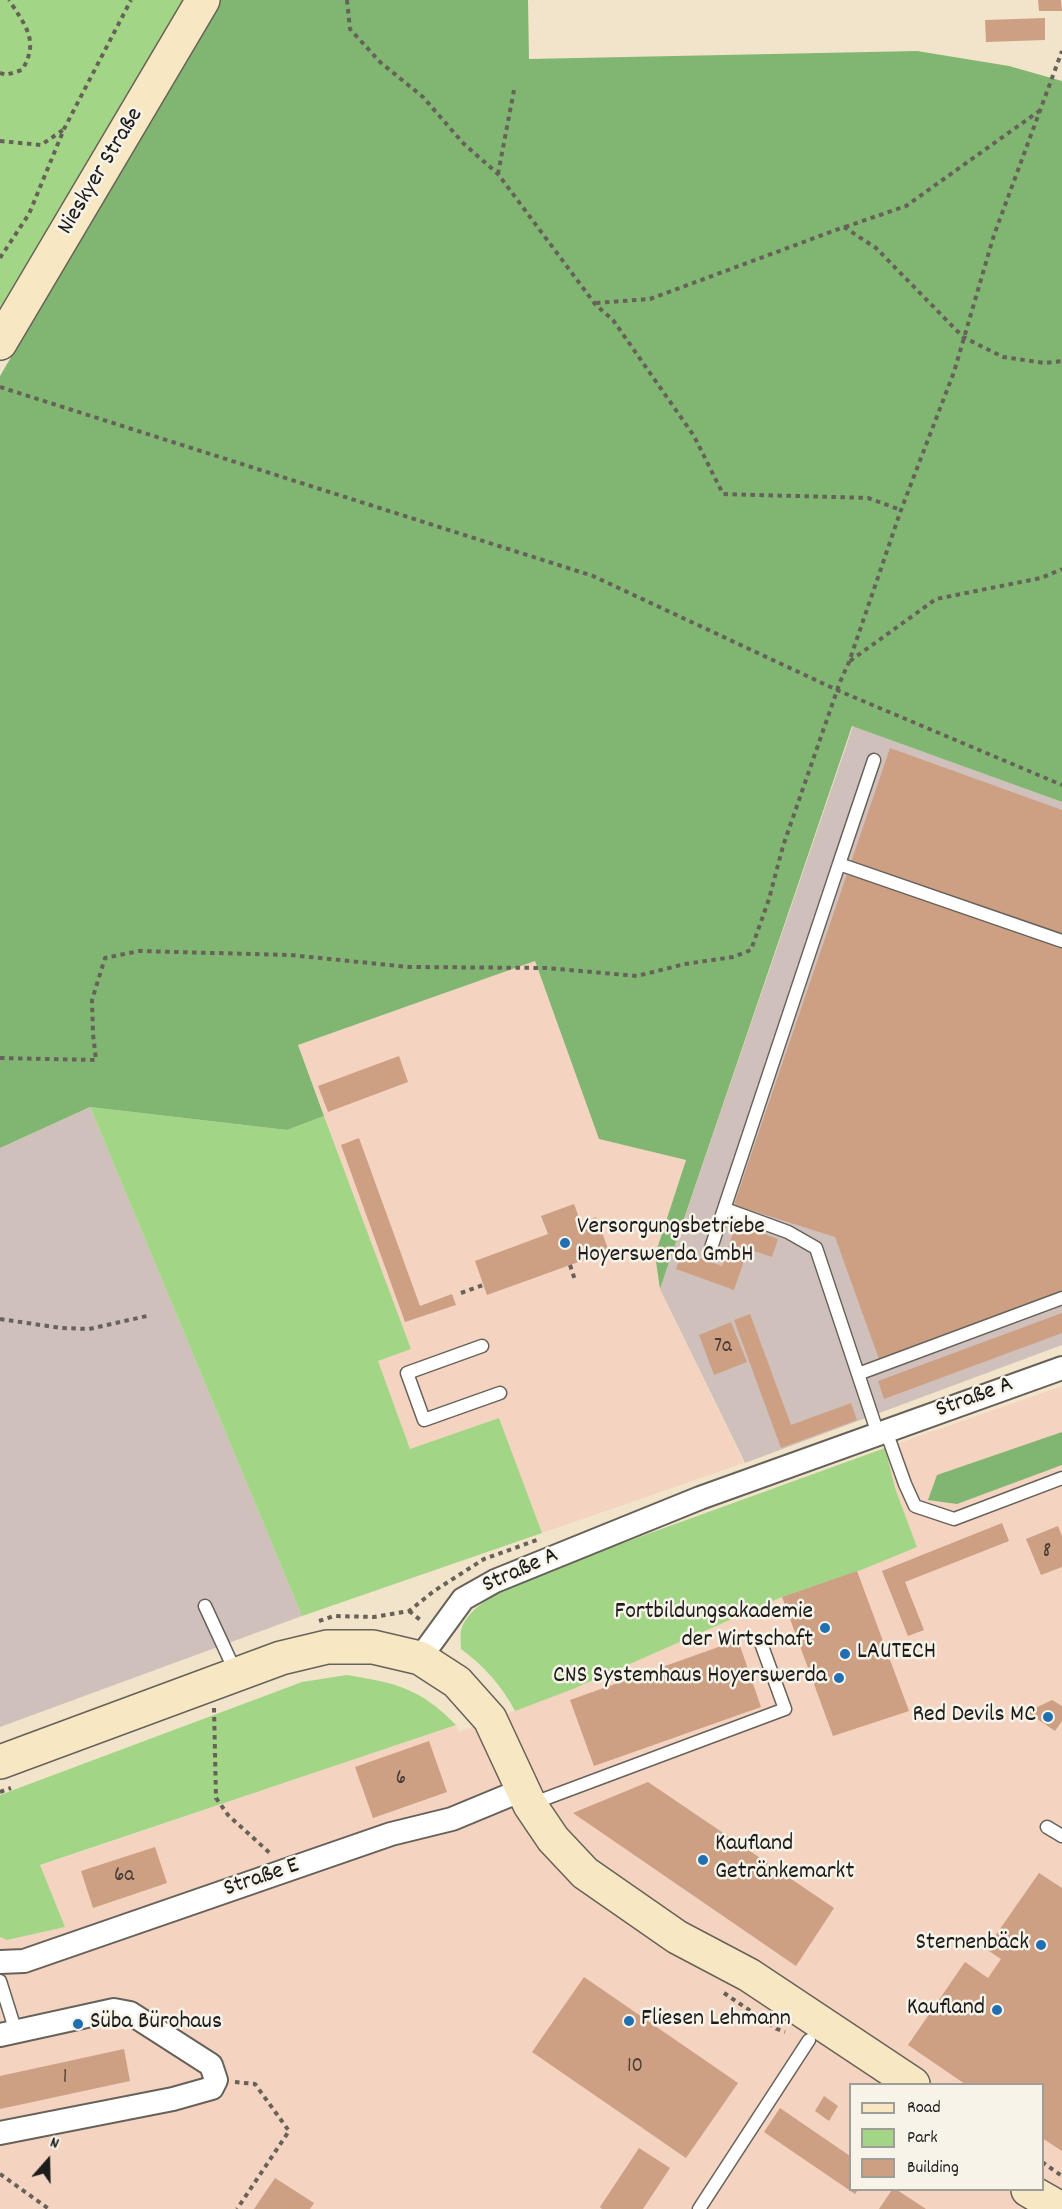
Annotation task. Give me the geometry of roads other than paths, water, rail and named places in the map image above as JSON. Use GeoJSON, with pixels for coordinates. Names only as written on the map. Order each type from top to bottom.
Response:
{"type":"FeatureCollection","features":[{"type":"Feature","properties":{"kind":"street","name":"Nieskyer Straße"},"geometry":{"type":"LineString","coordinates":[[0,343],[203,0]]}},
{"type":"Feature","properties":{"kind":"street","name":"Straße A"},"geometry":{"type":"LineString","coordinates":[[428,1646],[463,1599],[495,1581],[700,1498],[1062,1368]]}},
{"type":"Feature","properties":{"kind":"street"},"geometry":{"type":"LineString","coordinates":[[0,1762],[281,1658],[327,1647],[428,1646],[490,1719],[526,1797],[553,1839],[585,1873],[677,1937],[740,1991],[871,2083]]}},
{"type":"Feature","properties":{"kind":"street","name":"Straße E"},"geometry":{"type":"LineString","coordinates":[[0,1962],[24,1961],[402,1831],[526,1797]]}},
{"type":"Feature","properties":{"kind":"street"},"geometry":{"type":"LineString","coordinates":[[677,1937],[749,1975],[910,2083]]}},
{"type":"Feature","properties":{"kind":"street"},"geometry":{"type":"LineString","coordinates":[[0,2133],[173,2099],[212,2088],[216,2080],[211,2065],[130,2013],[114,2010],[8,2033]]}},
{"type":"Feature","properties":{"kind":"street"},"geometry":{"type":"LineString","coordinates":[[1044,2175],[1059,2197]]}},
{"type":"Feature","properties":{"kind":"street"},"geometry":{"type":"LineString","coordinates":[[1032,2191],[1059,2197]]}},
{"type":"Feature","properties":{"kind":"lane"},"geometry":{"type":"LineString","coordinates":[[711,1248],[874,760]]}},
{"type":"Feature","properties":{"kind":"lane"},"geometry":{"type":"LineString","coordinates":[[839,864],[1062,941]]}},
{"type":"Feature","properties":{"kind":"lane"},"geometry":{"type":"LineString","coordinates":[[725,1209],[788,1232],[816,1248],[858,1374],[915,1506],[954,1519],[1062,1479]]}},
{"type":"Feature","properties":{"kind":"lane"},"geometry":{"type":"LineString","coordinates":[[858,1374],[1062,1298]]}},
{"type":"Feature","properties":{"kind":"lane"},"geometry":{"type":"LineString","coordinates":[[482,1346],[407,1372],[424,1420],[500,1393]]}},
{"type":"Feature","properties":{"kind":"lane"},"geometry":{"type":"LineString","coordinates":[[205,1606],[225,1679]]}},
{"type":"Feature","properties":{"kind":"lane"},"geometry":{"type":"LineString","coordinates":[[526,1797],[785,1709],[762,1646]]}},
{"type":"Feature","properties":{"kind":"lane"},"geometry":{"type":"LineString","coordinates":[[1047,1827],[1062,1836]]}},
{"type":"Feature","properties":{"kind":"lane"},"geometry":{"type":"LineString","coordinates":[[0,1981],[8,2033]]}},
{"type":"Feature","properties":{"kind":"lane"},"geometry":{"type":"LineString","coordinates":[[699,2209],[809,2040]]}},
{"type":"Feature","properties":{"kind":"place","name":"Versorgungsbetriebe Hoyerswerda GmbH"},"geometry":{"type":"Point","coordinates":[565,1243]}},
{"type":"Feature","properties":{"kind":"place","name":"Fortbildungsakademie der Wirtschaft"},"geometry":{"type":"Point","coordinates":[825,1628]}},
{"type":"Feature","properties":{"kind":"place","name":"LAUTECH"},"geometry":{"type":"Point","coordinates":[845,1654]}},
{"type":"Feature","properties":{"kind":"place","name":"CNS Systemhaus Hoyerswerda"},"geometry":{"type":"Point","coordinates":[839,1678]}},
{"type":"Feature","properties":{"kind":"place","name":"Red Devils MC"},"geometry":{"type":"Point","coordinates":[1048,1717]}},
{"type":"Feature","properties":{"kind":"place","name":"Kaufland Getränkemarkt"},"geometry":{"type":"Point","coordinates":[703,1860]}},
{"type":"Feature","properties":{"kind":"place","name":"Sternenbäck"},"geometry":{"type":"Point","coordinates":[1041,1945]}},
{"type":"Feature","properties":{"kind":"place","name":"Kaufland"},"geometry":{"type":"Point","coordinates":[997,2010]}},
{"type":"Feature","properties":{"kind":"place","name":"Fliesen Lehmann"},"geometry":{"type":"Point","coordinates":[629,2021]}},
{"type":"Feature","properties":{"kind":"place","name":"Süba Bürohaus"},"geometry":{"type":"Point","coordinates":[78,2024]}}]}
